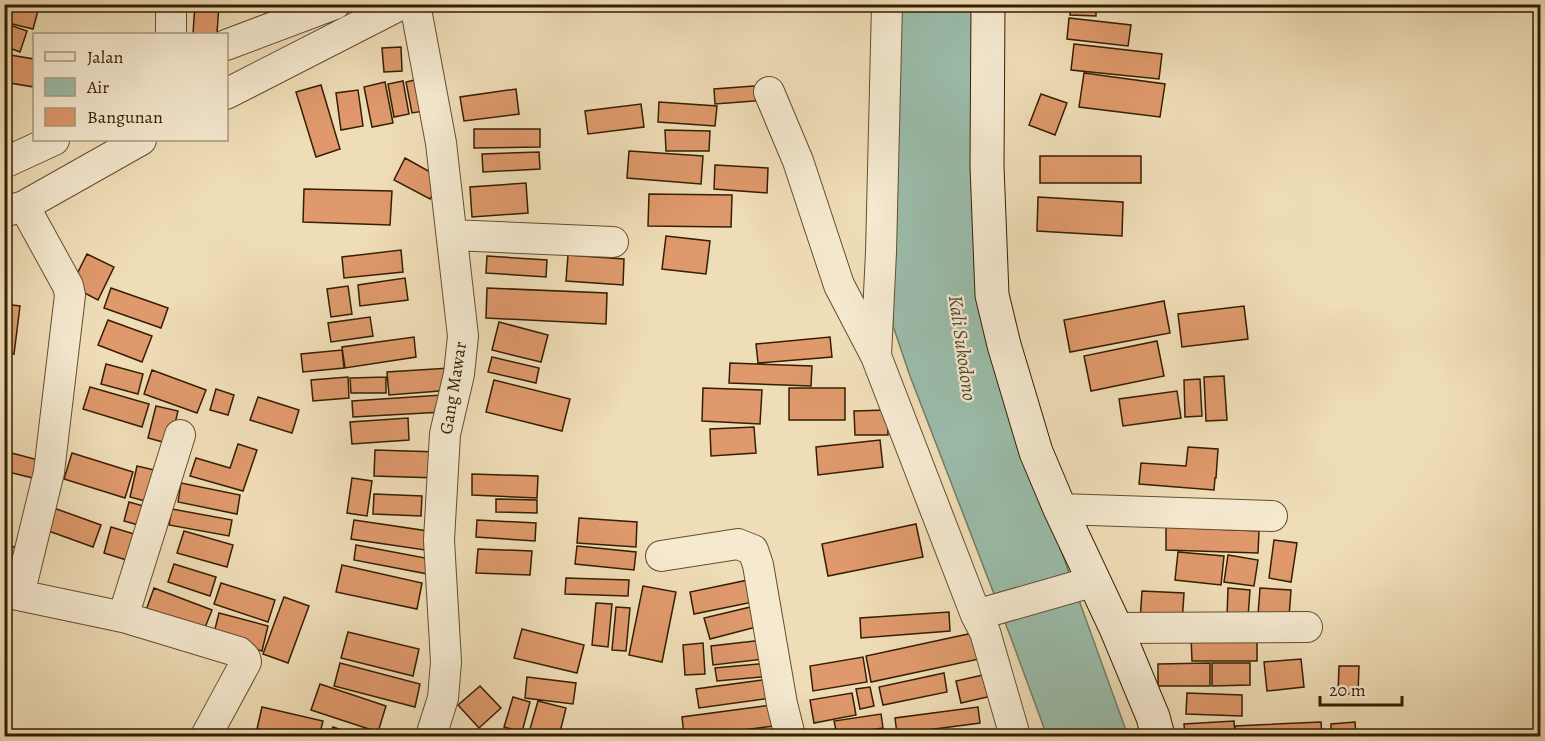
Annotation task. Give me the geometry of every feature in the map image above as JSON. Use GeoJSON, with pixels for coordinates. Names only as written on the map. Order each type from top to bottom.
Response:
{"type":"FeatureCollection","features":[{"type":"Feature","properties":{"kind":"main road"},"geometry":{"type":"LineString","coordinates":[[988,4],[987,166],[992,295],[1004,345],[1036,452],[1088,583],[1116,628],[1153,717],[1158,736]]}},
{"type":"Feature","properties":{"kind":"street"},"geometry":{"type":"LineString","coordinates":[[171,4],[171,33]]}},
{"type":"Feature","properties":{"kind":"street"},"geometry":{"type":"LineString","coordinates":[[228,44],[335,4]]}},
{"type":"Feature","properties":{"kind":"street"},"geometry":{"type":"LineString","coordinates":[[228,93],[402,4]]}},
{"type":"Feature","properties":{"kind":"street","name":"Gang Mawar"},"geometry":{"type":"LineString","coordinates":[[415,4],[441,143],[463,336],[459,374],[445,434],[439,540],[446,662],[443,698],[431,736]]}},
{"type":"Feature","properties":{"kind":"street"},"geometry":{"type":"LineString","coordinates":[[876,356],[882,252],[887,4]]}},
{"type":"Feature","properties":{"kind":"street"},"geometry":{"type":"LineString","coordinates":[[768,92],[798,161],[838,285],[876,356],[983,613],[984,632],[1015,736]]}},
{"type":"Feature","properties":{"kind":"street"},"geometry":{"type":"LineString","coordinates":[[4,163],[52,141]]}},
{"type":"Feature","properties":{"kind":"street"},"geometry":{"type":"LineString","coordinates":[[139,141],[14,209],[68,286],[70,295],[49,472],[12,594],[123,617],[239,652],[246,662],[206,736]]}},
{"type":"Feature","properties":{"kind":"street"},"geometry":{"type":"LineString","coordinates":[[452,236],[613,242]]}},
{"type":"Feature","properties":{"kind":"street"},"geometry":{"type":"LineString","coordinates":[[123,617],[180,435]]}},
{"type":"Feature","properties":{"kind":"street"},"geometry":{"type":"LineString","coordinates":[[1060,509],[1272,516]]}},
{"type":"Feature","properties":{"kind":"street"},"geometry":{"type":"LineString","coordinates":[[661,556],[738,544],[753,550],[758,565],[782,705],[790,736]]}},
{"type":"Feature","properties":{"kind":"street"},"geometry":{"type":"LineString","coordinates":[[983,613],[1088,583]]}},
{"type":"Feature","properties":{"kind":"street"},"geometry":{"type":"LineString","coordinates":[[1116,628],[1307,627]]}},
{"type":"Feature","properties":{"kind":"water","name":"Kali Sukodono"},"geometry":{"type":"Polygon","coordinates":[[[898,5],[981,5],[987,310],[1036,481],[1128,736],[1047,736],[893,326],[898,5]]]}},
{"type":"Feature","properties":{"kind":"building"},"geometry":{"type":"Polygon","coordinates":[[[4,4],[31,4],[39,7],[33,29],[4,22],[4,4]]]}},
{"type":"Feature","properties":{"kind":"building"},"geometry":{"type":"Polygon","coordinates":[[[195,4],[219,4],[217,33],[193,33],[195,4]]]}},
{"type":"Feature","properties":{"kind":"building"},"geometry":{"type":"Polygon","coordinates":[[[1071,4],[1096,4],[1096,16],[1070,15],[1071,4]]]}},
{"type":"Feature","properties":{"kind":"building"},"geometry":{"type":"Polygon","coordinates":[[[1069,18],[1131,25],[1128,46],[1067,39],[1069,18]]]}},
{"type":"Feature","properties":{"kind":"building"},"geometry":{"type":"Polygon","coordinates":[[[4,23],[27,31],[20,52],[4,46],[4,23]]]}},
{"type":"Feature","properties":{"kind":"building"},"geometry":{"type":"Polygon","coordinates":[[[1074,44],[1162,54],[1159,79],[1071,70],[1074,44]]]}},
{"type":"Feature","properties":{"kind":"building"},"geometry":{"type":"Polygon","coordinates":[[[401,47],[402,71],[384,72],[382,48],[401,47]]]}},
{"type":"Feature","properties":{"kind":"building"},"geometry":{"type":"Polygon","coordinates":[[[4,54],[33,59],[33,87],[4,82],[4,54]]]}},
{"type":"Feature","properties":{"kind":"building"},"geometry":{"type":"Polygon","coordinates":[[[1084,73],[1165,84],[1160,117],[1079,107],[1084,73]]]}},
{"type":"Feature","properties":{"kind":"building"},"geometry":{"type":"Polygon","coordinates":[[[423,78],[430,110],[412,113],[406,82],[423,78]]]}},
{"type":"Feature","properties":{"kind":"building"},"geometry":{"type":"Polygon","coordinates":[[[403,81],[409,114],[394,117],[388,84],[403,81]]]}},
{"type":"Feature","properties":{"kind":"building"},"geometry":{"type":"Polygon","coordinates":[[[385,82],[393,123],[372,127],[364,87],[385,82]]]}},
{"type":"Feature","properties":{"kind":"building"},"geometry":{"type":"Polygon","coordinates":[[[321,85],[340,149],[316,157],[296,92],[321,85]]]}},
{"type":"Feature","properties":{"kind":"building"},"geometry":{"type":"Polygon","coordinates":[[[767,85],[768,100],[715,104],[714,89],[767,85]]]}},
{"type":"Feature","properties":{"kind":"building"},"geometry":{"type":"Polygon","coordinates":[[[516,89],[519,114],[464,121],[460,97],[516,89]]]}},
{"type":"Feature","properties":{"kind":"building"},"geometry":{"type":"Polygon","coordinates":[[[358,90],[363,126],[341,130],[336,93],[358,90]]]}},
{"type":"Feature","properties":{"kind":"building"},"geometry":{"type":"Polygon","coordinates":[[[1041,94],[1067,103],[1055,135],[1029,125],[1041,94]]]}},
{"type":"Feature","properties":{"kind":"building"},"geometry":{"type":"Polygon","coordinates":[[[659,102],[717,106],[715,126],[658,122],[659,102]]]}},
{"type":"Feature","properties":{"kind":"building"},"geometry":{"type":"Polygon","coordinates":[[[641,104],[644,127],[588,134],[585,111],[641,104]]]}},
{"type":"Feature","properties":{"kind":"building"},"geometry":{"type":"Polygon","coordinates":[[[474,129],[540,129],[540,147],[474,148],[474,129]]]}},
{"type":"Feature","properties":{"kind":"building"},"geometry":{"type":"Polygon","coordinates":[[[665,130],[710,131],[709,151],[666,151],[665,130]]]}},
{"type":"Feature","properties":{"kind":"building"},"geometry":{"type":"Polygon","coordinates":[[[629,151],[703,156],[701,184],[627,178],[629,151]]]}},
{"type":"Feature","properties":{"kind":"building"},"geometry":{"type":"Polygon","coordinates":[[[539,152],[540,169],[483,172],[482,154],[539,152]]]}},
{"type":"Feature","properties":{"kind":"building"},"geometry":{"type":"Polygon","coordinates":[[[1040,156],[1141,156],[1141,183],[1040,183],[1040,156]]]}},
{"type":"Feature","properties":{"kind":"building"},"geometry":{"type":"Polygon","coordinates":[[[405,158],[441,178],[430,199],[394,180],[405,158]]]}},
{"type":"Feature","properties":{"kind":"building"},"geometry":{"type":"Polygon","coordinates":[[[715,165],[768,168],[767,193],[714,189],[715,165]]]}},
{"type":"Feature","properties":{"kind":"building"},"geometry":{"type":"Polygon","coordinates":[[[526,183],[528,213],[472,217],[470,187],[526,183]]]}},
{"type":"Feature","properties":{"kind":"building"},"geometry":{"type":"Polygon","coordinates":[[[304,189],[392,191],[390,225],[303,222],[304,189]]]}},
{"type":"Feature","properties":{"kind":"building"},"geometry":{"type":"Polygon","coordinates":[[[649,194],[732,195],[731,227],[648,226],[649,194]]]}},
{"type":"Feature","properties":{"kind":"building"},"geometry":{"type":"Polygon","coordinates":[[[1038,197],[1123,202],[1122,236],[1037,231],[1038,197]]]}},
{"type":"Feature","properties":{"kind":"building"},"geometry":{"type":"Polygon","coordinates":[[[666,236],[710,241],[706,274],[662,269],[666,236]]]}},
{"type":"Feature","properties":{"kind":"building"},"geometry":{"type":"Polygon","coordinates":[[[401,250],[403,272],[344,278],[342,257],[401,250]]]}},
{"type":"Feature","properties":{"kind":"building"},"geometry":{"type":"Polygon","coordinates":[[[87,254],[114,267],[98,300],[71,286],[87,254]]]}},
{"type":"Feature","properties":{"kind":"building"},"geometry":{"type":"Polygon","coordinates":[[[568,255],[624,259],[623,285],[566,281],[568,255]]]}},
{"type":"Feature","properties":{"kind":"building"},"geometry":{"type":"Polygon","coordinates":[[[487,256],[547,260],[546,277],[486,273],[487,256]]]}},
{"type":"Feature","properties":{"kind":"building"},"geometry":{"type":"Polygon","coordinates":[[[405,278],[408,300],[360,306],[358,285],[405,278]]]}},
{"type":"Feature","properties":{"kind":"building"},"geometry":{"type":"Polygon","coordinates":[[[348,286],[352,314],[331,317],[327,289],[348,286]]]}},
{"type":"Feature","properties":{"kind":"building"},"geometry":{"type":"Polygon","coordinates":[[[111,288],[168,308],[161,328],[104,308],[111,288]]]}},
{"type":"Feature","properties":{"kind":"building"},"geometry":{"type":"Polygon","coordinates":[[[487,288],[607,293],[606,324],[486,318],[487,288]]]}},
{"type":"Feature","properties":{"kind":"building"},"geometry":{"type":"Polygon","coordinates":[[[1164,301],[1170,333],[1070,352],[1064,320],[1164,301]]]}},
{"type":"Feature","properties":{"kind":"building"},"geometry":{"type":"Polygon","coordinates":[[[4,304],[20,306],[14,354],[4,352],[4,304]]]}},
{"type":"Feature","properties":{"kind":"building"},"geometry":{"type":"Polygon","coordinates":[[[1244,306],[1248,339],[1182,347],[1178,314],[1244,306]]]}},
{"type":"Feature","properties":{"kind":"building"},"geometry":{"type":"Polygon","coordinates":[[[370,317],[373,336],[331,342],[328,323],[370,317]]]}},
{"type":"Feature","properties":{"kind":"building"},"geometry":{"type":"Polygon","coordinates":[[[108,320],[152,336],[142,362],[98,345],[108,320]]]}},
{"type":"Feature","properties":{"kind":"building"},"geometry":{"type":"Polygon","coordinates":[[[499,322],[548,335],[541,362],[492,350],[499,322]]]}},
{"type":"Feature","properties":{"kind":"building"},"geometry":{"type":"Polygon","coordinates":[[[414,337],[416,357],[345,368],[342,347],[414,337]]]}},
{"type":"Feature","properties":{"kind":"building"},"geometry":{"type":"Polygon","coordinates":[[[830,337],[832,357],[758,363],[756,344],[830,337]]]}},
{"type":"Feature","properties":{"kind":"building"},"geometry":{"type":"Polygon","coordinates":[[[1157,341],[1164,376],[1091,391],[1084,356],[1157,341]]]}},
{"type":"Feature","properties":{"kind":"building"},"geometry":{"type":"Polygon","coordinates":[[[342,350],[344,368],[303,372],[301,354],[342,350]]]}},
{"type":"Feature","properties":{"kind":"building"},"geometry":{"type":"Polygon","coordinates":[[[492,357],[539,368],[536,383],[488,372],[492,357]]]}},
{"type":"Feature","properties":{"kind":"building"},"geometry":{"type":"Polygon","coordinates":[[[730,363],[812,366],[811,386],[729,383],[730,363]]]}},
{"type":"Feature","properties":{"kind":"building"},"geometry":{"type":"Polygon","coordinates":[[[106,364],[143,374],[138,394],[101,384],[106,364]]]}},
{"type":"Feature","properties":{"kind":"building"},"geometry":{"type":"Polygon","coordinates":[[[450,368],[452,390],[389,395],[387,372],[450,368]]]}},
{"type":"Feature","properties":{"kind":"building"},"geometry":{"type":"Polygon","coordinates":[[[152,370],[206,390],[197,413],[144,394],[152,370]]]}},
{"type":"Feature","properties":{"kind":"building"},"geometry":{"type":"Polygon","coordinates":[[[1224,376],[1227,420],[1206,421],[1204,377],[1224,376]]]}},
{"type":"Feature","properties":{"kind":"building"},"geometry":{"type":"Polygon","coordinates":[[[348,377],[349,398],[313,401],[311,380],[348,377]]]}},
{"type":"Feature","properties":{"kind":"building"},"geometry":{"type":"Polygon","coordinates":[[[386,377],[386,393],[351,393],[350,378],[386,377]]]}},
{"type":"Feature","properties":{"kind":"building"},"geometry":{"type":"Polygon","coordinates":[[[1200,379],[1202,416],[1185,417],[1184,380],[1200,379]]]}},
{"type":"Feature","properties":{"kind":"building"},"geometry":{"type":"Polygon","coordinates":[[[494,380],[570,399],[562,431],[486,412],[494,380]]]}},
{"type":"Feature","properties":{"kind":"building"},"geometry":{"type":"Polygon","coordinates":[[[90,387],[149,404],[142,427],[83,409],[90,387]]]}},
{"type":"Feature","properties":{"kind":"building"},"geometry":{"type":"Polygon","coordinates":[[[703,388],[762,390],[760,424],[702,421],[703,388]]]}},
{"type":"Feature","properties":{"kind":"building"},"geometry":{"type":"Polygon","coordinates":[[[789,388],[845,388],[845,420],[789,420],[789,388]]]}},
{"type":"Feature","properties":{"kind":"building"},"geometry":{"type":"Polygon","coordinates":[[[216,389],[234,395],[228,415],[210,410],[216,389]]]}},
{"type":"Feature","properties":{"kind":"building"},"geometry":{"type":"Polygon","coordinates":[[[1177,391],[1181,418],[1123,426],[1119,399],[1177,391]]]}},
{"type":"Feature","properties":{"kind":"building"},"geometry":{"type":"Polygon","coordinates":[[[442,395],[443,412],[353,417],[352,401],[442,395]]]}},
{"type":"Feature","properties":{"kind":"building"},"geometry":{"type":"Polygon","coordinates":[[[258,397],[299,410],[292,433],[250,420],[258,397]]]}},
{"type":"Feature","properties":{"kind":"building"},"geometry":{"type":"Polygon","coordinates":[[[156,406],[178,411],[170,444],[148,438],[156,406]]]}},
{"type":"Feature","properties":{"kind":"building"},"geometry":{"type":"Polygon","coordinates":[[[887,410],[888,435],[855,435],[854,411],[887,410]]]}},
{"type":"Feature","properties":{"kind":"building"},"geometry":{"type":"Polygon","coordinates":[[[408,418],[409,440],[352,444],[350,422],[408,418]]]}},
{"type":"Feature","properties":{"kind":"building"},"geometry":{"type":"Polygon","coordinates":[[[754,427],[756,453],[711,456],[710,429],[754,427]]]}},
{"type":"Feature","properties":{"kind":"building"},"geometry":{"type":"Polygon","coordinates":[[[880,440],[883,467],[818,475],[816,447],[880,440]]]}},
{"type":"Feature","properties":{"kind":"building"},"geometry":{"type":"Polygon","coordinates":[[[238,444],[257,450],[243,491],[190,476],[196,458],[230,468],[238,444]]]}},
{"type":"Feature","properties":{"kind":"building"},"geometry":{"type":"Polygon","coordinates":[[[1188,447],[1218,449],[1214,490],[1139,484],[1141,463],[1186,466],[1188,447]]]}},
{"type":"Feature","properties":{"kind":"building"},"geometry":{"type":"Polygon","coordinates":[[[375,450],[439,452],[438,478],[374,476],[375,450]]]}},
{"type":"Feature","properties":{"kind":"building"},"geometry":{"type":"Polygon","coordinates":[[[4,451],[42,461],[37,479],[4,471],[4,451]]]}},
{"type":"Feature","properties":{"kind":"building"},"geometry":{"type":"Polygon","coordinates":[[[72,453],[133,472],[125,498],[64,479],[72,453]]]}},
{"type":"Feature","properties":{"kind":"building"},"geometry":{"type":"Polygon","coordinates":[[[137,466],[163,472],[156,504],[130,497],[137,466]]]}},
{"type":"Feature","properties":{"kind":"building"},"geometry":{"type":"Polygon","coordinates":[[[472,474],[538,476],[537,498],[472,495],[472,474]]]}},
{"type":"Feature","properties":{"kind":"building"},"geometry":{"type":"Polygon","coordinates":[[[352,478],[372,481],[367,516],[347,513],[352,478]]]}},
{"type":"Feature","properties":{"kind":"building"},"geometry":{"type":"Polygon","coordinates":[[[181,483],[240,495],[237,514],[178,502],[181,483]]]}},
{"type":"Feature","properties":{"kind":"building"},"geometry":{"type":"Polygon","coordinates":[[[374,494],[422,496],[421,516],[373,514],[374,494]]]}},
{"type":"Feature","properties":{"kind":"building"},"geometry":{"type":"Polygon","coordinates":[[[496,499],[537,500],[537,513],[496,512],[496,499]]]}},
{"type":"Feature","properties":{"kind":"building"},"geometry":{"type":"Polygon","coordinates":[[[129,502],[154,509],[149,528],[124,521],[129,502]]]}},
{"type":"Feature","properties":{"kind":"building"},"geometry":{"type":"Polygon","coordinates":[[[51,507],[101,525],[93,547],[43,529],[51,507]]]}},
{"type":"Feature","properties":{"kind":"building"},"geometry":{"type":"Polygon","coordinates":[[[172,509],[232,520],[229,536],[169,525],[172,509]]]}},
{"type":"Feature","properties":{"kind":"building"},"geometry":{"type":"Polygon","coordinates":[[[579,518],[637,522],[636,547],[577,543],[579,518]]]}},
{"type":"Feature","properties":{"kind":"building"},"geometry":{"type":"Polygon","coordinates":[[[354,520],[428,531],[425,550],[351,539],[354,520]]]}},
{"type":"Feature","properties":{"kind":"building"},"geometry":{"type":"Polygon","coordinates":[[[477,520],[536,523],[535,541],[476,537],[477,520]]]}},
{"type":"Feature","properties":{"kind":"building"},"geometry":{"type":"Polygon","coordinates":[[[916,524],[923,557],[828,576],[822,544],[916,524]]]}},
{"type":"Feature","properties":{"kind":"building"},"geometry":{"type":"Polygon","coordinates":[[[111,527],[144,537],[136,563],[104,553],[111,527]]]}},
{"type":"Feature","properties":{"kind":"building"},"geometry":{"type":"Polygon","coordinates":[[[1166,527],[1259,531],[1258,553],[1166,550],[1166,527]]]}},
{"type":"Feature","properties":{"kind":"building"},"geometry":{"type":"Polygon","coordinates":[[[184,531],[233,545],[227,567],[177,553],[184,531]]]}},
{"type":"Feature","properties":{"kind":"building"},"geometry":{"type":"Polygon","coordinates":[[[1274,540],[1297,543],[1291,582],[1269,578],[1274,540]]]}},
{"type":"Feature","properties":{"kind":"building"},"geometry":{"type":"Polygon","coordinates":[[[4,545],[20,548],[12,585],[4,584],[4,545]]]}},
{"type":"Feature","properties":{"kind":"building"},"geometry":{"type":"Polygon","coordinates":[[[356,545],[436,560],[433,575],[354,560],[356,545]]]}},
{"type":"Feature","properties":{"kind":"building"},"geometry":{"type":"Polygon","coordinates":[[[577,546],[636,552],[634,570],[575,564],[577,546]]]}},
{"type":"Feature","properties":{"kind":"building"},"geometry":{"type":"Polygon","coordinates":[[[478,549],[532,551],[530,575],[476,573],[478,549]]]}},
{"type":"Feature","properties":{"kind":"building"},"geometry":{"type":"Polygon","coordinates":[[[1178,552],[1224,556],[1221,585],[1175,580],[1178,552]]]}},
{"type":"Feature","properties":{"kind":"building"},"geometry":{"type":"Polygon","coordinates":[[[1228,555],[1258,560],[1254,586],[1224,582],[1228,555]]]}},
{"type":"Feature","properties":{"kind":"building"},"geometry":{"type":"Polygon","coordinates":[[[174,564],[216,577],[210,596],[168,582],[174,564]]]}},
{"type":"Feature","properties":{"kind":"building"},"geometry":{"type":"Polygon","coordinates":[[[342,565],[422,583],[417,609],[336,592],[342,565]]]}},
{"type":"Feature","properties":{"kind":"building"},"geometry":{"type":"Polygon","coordinates":[[[566,578],[629,580],[628,596],[565,594],[566,578]]]}},
{"type":"Feature","properties":{"kind":"building"},"geometry":{"type":"Polygon","coordinates":[[[753,579],[758,601],[694,614],[690,592],[753,579]]]}},
{"type":"Feature","properties":{"kind":"building"},"geometry":{"type":"Polygon","coordinates":[[[221,583],[275,600],[268,622],[214,604],[221,583]]]}},
{"type":"Feature","properties":{"kind":"building"},"geometry":{"type":"Polygon","coordinates":[[[643,586],[676,592],[662,662],[629,655],[643,586]]]}},
{"type":"Feature","properties":{"kind":"building"},"geometry":{"type":"Polygon","coordinates":[[[154,588],[212,610],[202,635],[145,613],[154,588]]]}},
{"type":"Feature","properties":{"kind":"building"},"geometry":{"type":"Polygon","coordinates":[[[1228,588],[1250,590],[1248,618],[1227,616],[1228,588]]]}},
{"type":"Feature","properties":{"kind":"building"},"geometry":{"type":"Polygon","coordinates":[[[1260,588],[1291,590],[1289,617],[1258,615],[1260,588]]]}},
{"type":"Feature","properties":{"kind":"building"},"geometry":{"type":"Polygon","coordinates":[[[1142,591],[1184,593],[1182,624],[1140,621],[1142,591]]]}},
{"type":"Feature","properties":{"kind":"building"},"geometry":{"type":"Polygon","coordinates":[[[284,597],[309,606],[288,663],[263,654],[284,597]]]}},
{"type":"Feature","properties":{"kind":"building"},"geometry":{"type":"Polygon","coordinates":[[[596,603],[612,604],[608,647],[592,645],[596,603]]]}},
{"type":"Feature","properties":{"kind":"building"},"geometry":{"type":"Polygon","coordinates":[[[759,605],[764,625],[710,639],[704,618],[759,605]]]}},
{"type":"Feature","properties":{"kind":"building"},"geometry":{"type":"Polygon","coordinates":[[[616,607],[630,608],[626,651],[612,650],[616,607]]]}},
{"type":"Feature","properties":{"kind":"building"},"geometry":{"type":"Polygon","coordinates":[[[949,612],[950,631],[861,638],[860,618],[949,612]]]}},
{"type":"Feature","properties":{"kind":"building"},"geometry":{"type":"Polygon","coordinates":[[[219,613],[268,626],[262,651],[213,637],[219,613]]]}},
{"type":"Feature","properties":{"kind":"building"},"geometry":{"type":"Polygon","coordinates":[[[522,629],[584,645],[577,673],[514,658],[522,629]]]}},
{"type":"Feature","properties":{"kind":"building"},"geometry":{"type":"Polygon","coordinates":[[[348,632],[419,649],[413,676],[341,658],[348,632]]]}},
{"type":"Feature","properties":{"kind":"building"},"geometry":{"type":"Polygon","coordinates":[[[973,633],[979,659],[871,682],[866,656],[973,633]]]}},
{"type":"Feature","properties":{"kind":"building"},"geometry":{"type":"Polygon","coordinates":[[[1191,637],[1257,637],[1257,661],[1192,661],[1191,637]]]}},
{"type":"Feature","properties":{"kind":"building"},"geometry":{"type":"Polygon","coordinates":[[[763,640],[765,659],[713,665],[711,646],[763,640]]]}},
{"type":"Feature","properties":{"kind":"building"},"geometry":{"type":"Polygon","coordinates":[[[703,643],[705,674],[685,675],[683,645],[703,643]]]}},
{"type":"Feature","properties":{"kind":"building"},"geometry":{"type":"Polygon","coordinates":[[[863,657],[867,682],[813,691],[810,666],[863,657]]]}},
{"type":"Feature","properties":{"kind":"building"},"geometry":{"type":"Polygon","coordinates":[[[1301,659],[1304,687],[1267,691],[1264,662],[1301,659]]]}},
{"type":"Feature","properties":{"kind":"building"},"geometry":{"type":"Polygon","coordinates":[[[340,663],[420,684],[415,707],[334,686],[340,663]]]}},
{"type":"Feature","properties":{"kind":"building"},"geometry":{"type":"Polygon","coordinates":[[[769,663],[771,676],[717,681],[715,668],[769,663]]]}},
{"type":"Feature","properties":{"kind":"building"},"geometry":{"type":"Polygon","coordinates":[[[1210,663],[1210,686],[1158,686],[1158,664],[1210,663]]]}},
{"type":"Feature","properties":{"kind":"building"},"geometry":{"type":"Polygon","coordinates":[[[1212,663],[1250,663],[1250,685],[1212,686],[1212,663]]]}},
{"type":"Feature","properties":{"kind":"building"},"geometry":{"type":"Polygon","coordinates":[[[1339,666],[1359,666],[1358,694],[1338,694],[1339,666]]]}},
{"type":"Feature","properties":{"kind":"building"},"geometry":{"type":"Polygon","coordinates":[[[944,673],[947,692],[883,705],[879,687],[944,673]]]}},
{"type":"Feature","properties":{"kind":"building"},"geometry":{"type":"Polygon","coordinates":[[[992,673],[996,695],[961,703],[956,681],[992,673]]]}},
{"type":"Feature","properties":{"kind":"building"},"geometry":{"type":"Polygon","coordinates":[[[527,677],[576,683],[573,704],[525,698],[527,677]]]}},
{"type":"Feature","properties":{"kind":"building"},"geometry":{"type":"Polygon","coordinates":[[[769,679],[771,698],[699,708],[696,689],[769,679]]]}},
{"type":"Feature","properties":{"kind":"building"},"geometry":{"type":"Polygon","coordinates":[[[320,684],[386,706],[378,732],[311,710],[320,684]]]}},
{"type":"Feature","properties":{"kind":"building"},"geometry":{"type":"Polygon","coordinates":[[[480,686],[501,708],[479,728],[458,705],[480,686]]]}},
{"type":"Feature","properties":{"kind":"building"},"geometry":{"type":"Polygon","coordinates":[[[870,687],[874,706],[860,709],[856,689],[870,687]]]}},
{"type":"Feature","properties":{"kind":"building"},"geometry":{"type":"Polygon","coordinates":[[[852,693],[856,715],[814,723],[810,700],[852,693]]]}},
{"type":"Feature","properties":{"kind":"building"},"geometry":{"type":"Polygon","coordinates":[[[1187,693],[1242,695],[1242,716],[1186,714],[1187,693]]]}},
{"type":"Feature","properties":{"kind":"building"},"geometry":{"type":"Polygon","coordinates":[[[513,697],[530,702],[522,732],[504,727],[513,697]]]}},
{"type":"Feature","properties":{"kind":"building"},"geometry":{"type":"Polygon","coordinates":[[[538,701],[566,708],[559,736],[528,736],[538,701]]]}},
{"type":"Feature","properties":{"kind":"building"},"geometry":{"type":"Polygon","coordinates":[[[771,705],[774,726],[684,736],[682,717],[771,705]]]}},
{"type":"Feature","properties":{"kind":"building"},"geometry":{"type":"Polygon","coordinates":[[[262,707],[323,721],[319,736],[292,736],[257,729],[262,707]]]}},
{"type":"Feature","properties":{"kind":"building"},"geometry":{"type":"Polygon","coordinates":[[[978,707],[980,723],[897,734],[895,718],[978,707]]]}},
{"type":"Feature","properties":{"kind":"building"},"geometry":{"type":"Polygon","coordinates":[[[881,714],[883,728],[837,735],[834,721],[881,714]]]}},
{"type":"Feature","properties":{"kind":"building"},"geometry":{"type":"Polygon","coordinates":[[[1234,721],[1235,736],[1185,736],[1184,724],[1234,721]]]}},
{"type":"Feature","properties":{"kind":"building"},"geometry":{"type":"Polygon","coordinates":[[[1321,722],[1322,736],[1236,736],[1235,726],[1321,722]]]}},
{"type":"Feature","properties":{"kind":"building"},"geometry":{"type":"Polygon","coordinates":[[[1355,722],[1356,736],[1331,736],[1331,724],[1355,722]]]}},
{"type":"Feature","properties":{"kind":"building"},"geometry":{"type":"Polygon","coordinates":[[[333,727],[359,736],[329,736],[333,727]]]}},
{"type":"Feature","properties":{"kind":"building"},"geometry":{"type":"Polygon","coordinates":[[[244,730],[266,736],[242,736],[244,730]]]}},
{"type":"Feature","properties":{"kind":"building"},"geometry":{"type":"Polygon","coordinates":[[[986,731],[987,736],[954,736],[986,731]]]}}]}
